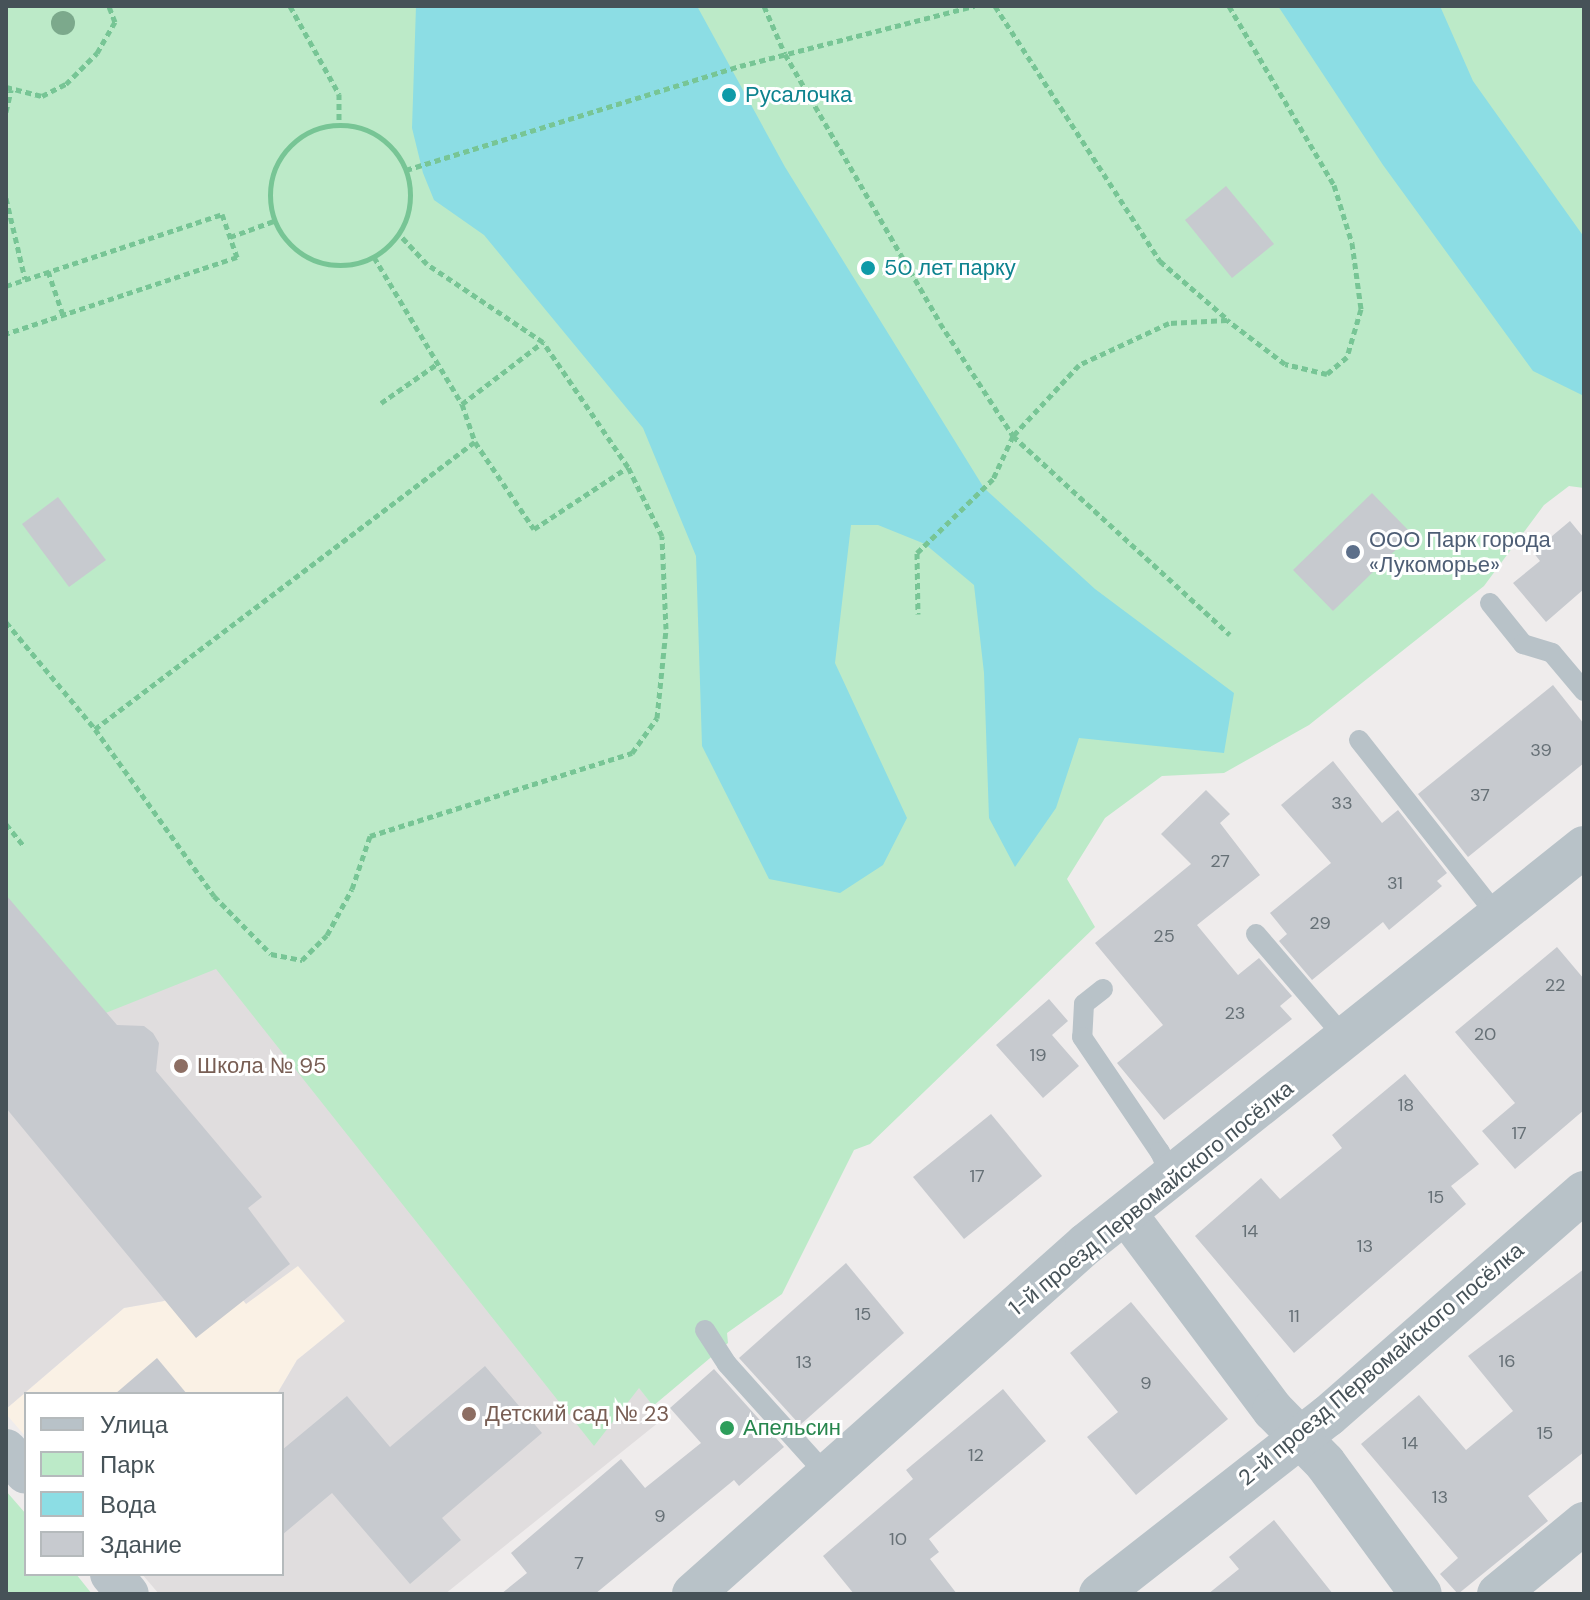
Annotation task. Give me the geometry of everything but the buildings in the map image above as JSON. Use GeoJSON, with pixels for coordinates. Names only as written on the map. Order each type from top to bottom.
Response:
{"type":"FeatureCollection","features":[{"type":"Feature","properties":{"kind":"street","name":"1-й проезд Первомайского посёлка"},"geometry":{"type":"LineString","coordinates":[[693,1594],[825,1473],[1086,1244],[1127,1215],[1500,919],[1584,847]]}},
{"type":"Feature","properties":{"kind":"street","name":"2-й проезд Первомайского посёлка"},"geometry":{"type":"LineString","coordinates":[[1100,1594],[1300,1437],[1584,1192]]}},
{"type":"Feature","properties":{"kind":"street"},"geometry":{"type":"LineString","coordinates":[[1127,1215],[1273,1410],[1300,1437],[1421,1594]]}},
{"type":"Feature","properties":{"kind":"street"},"geometry":{"type":"LineString","coordinates":[[6,1450],[24,1471]]}},
{"type":"Feature","properties":{"kind":"street"},"geometry":{"type":"LineString","coordinates":[[1498,1594],[1584,1523]]}},
{"type":"Feature","properties":{"kind":"street"},"geometry":{"type":"LineString","coordinates":[[113,1576],[128,1594]]}},
{"type":"Feature","properties":{"kind":"lane"},"geometry":{"type":"LineString","coordinates":[[1490,603],[1523,644],[1552,653],[1584,691]]}},
{"type":"Feature","properties":{"kind":"lane"},"geometry":{"type":"LineString","coordinates":[[1359,740],[1500,919]]}},
{"type":"Feature","properties":{"kind":"lane"},"geometry":{"type":"LineString","coordinates":[[1256,934],[1347,1040]]}},
{"type":"Feature","properties":{"kind":"lane"},"geometry":{"type":"LineString","coordinates":[[1103,989],[1084,1004],[1082,1037],[1160,1152],[1172,1179]]}},
{"type":"Feature","properties":{"kind":"lane"},"geometry":{"type":"LineString","coordinates":[[705,1330],[727,1364],[825,1473]]}},
{"type":"Feature","properties":{"kind":"path"},"geometry":{"type":"LineString","coordinates":[[6,112],[8,88],[42,96],[66,84],[97,53],[115,22],[109,6]]}},
{"type":"Feature","properties":{"kind":"path"},"geometry":{"type":"LineString","coordinates":[[290,6],[339,94],[339,125]]}},
{"type":"Feature","properties":{"kind":"path"},"geometry":{"type":"LineString","coordinates":[[764,6],[785,54],[940,323],[1013,436],[1230,635]]}},
{"type":"Feature","properties":{"kind":"path"},"geometry":{"type":"LineString","coordinates":[[409,169],[740,66],[974,6]]}},
{"type":"Feature","properties":{"kind":"path"},"geometry":{"type":"LineString","coordinates":[[995,6],[1160,261],[1227,320],[1285,364],[1327,374],[1347,357],[1361,309],[1352,243],[1334,185],[1229,6]]}},
{"type":"Feature","properties":{"kind":"path"},"geometry":{"type":"LineString","coordinates":[[339,125],[372,132],[398,154],[409,169],[410,203],[399,234],[374,257],[341,266],[308,259],[283,237],[274,221],[270,188],[281,156],[306,133],[339,125]]}},
{"type":"Feature","properties":{"kind":"path"},"geometry":{"type":"LineString","coordinates":[[6,198],[25,279]]}},
{"type":"Feature","properties":{"kind":"path"},"geometry":{"type":"LineString","coordinates":[[6,286],[222,214],[237,257],[6,334]]}},
{"type":"Feature","properties":{"kind":"path"},"geometry":{"type":"LineString","coordinates":[[230,237],[274,221]]}},
{"type":"Feature","properties":{"kind":"path"},"geometry":{"type":"LineString","coordinates":[[6,622],[95,729],[214,896],[271,954],[302,960],[327,935],[352,889],[370,836],[632,753],[657,718],[666,629],[662,536],[628,467],[543,342],[427,264],[399,234]]}},
{"type":"Feature","properties":{"kind":"path"},"geometry":{"type":"LineString","coordinates":[[374,257],[462,404],[475,442],[534,529],[628,467]]}},
{"type":"Feature","properties":{"kind":"path"},"geometry":{"type":"LineString","coordinates":[[48,271],[63,315]]}},
{"type":"Feature","properties":{"kind":"path"},"geometry":{"type":"LineString","coordinates":[[918,614],[917,553],[993,479],[1013,436],[1079,365],[1169,323],[1227,320]]}},
{"type":"Feature","properties":{"kind":"path"},"geometry":{"type":"LineString","coordinates":[[462,404],[543,342]]}},
{"type":"Feature","properties":{"kind":"path"},"geometry":{"type":"LineString","coordinates":[[381,403],[437,364]]}},
{"type":"Feature","properties":{"kind":"path"},"geometry":{"type":"LineString","coordinates":[[95,729],[475,442]]}},
{"type":"Feature","properties":{"kind":"path"},"geometry":{"type":"LineString","coordinates":[[6,824],[23,845]]}},
{"type":"Feature","properties":{"kind":"shaded area","name":"Школа № 95"},"geometry":{"type":"Polygon","coordinates":[[[135,802],[528,1238],[653,1406],[659,1422],[445,1594],[159,1594],[144,1576],[284,1576],[284,1392],[278,1392],[297,1360],[345,1321],[298,1266],[246,1304],[214,1264],[164,1301],[124,1308],[6,1409],[6,905],[135,802]]]}},
{"type":"Feature","properties":{"kind":"shaded area"},"geometry":{"type":"Polygon","coordinates":[[[214,1264],[298,1266],[345,1322],[297,1360],[278,1392],[26,1392],[124,1308],[164,1301],[214,1264]]]}},
{"type":"Feature","properties":{"kind":"shaded area"},"geometry":{"type":"Polygon","coordinates":[[[24,1394],[24,1435],[6,1414],[6,1409],[24,1394]]]}},
{"type":"Feature","properties":{"kind":"green space"},"geometry":{"type":"Polygon","coordinates":[[[6,6],[1584,6],[1584,488],[1569,486],[1544,505],[1484,586],[1309,725],[1224,773],[1162,776],[1105,818],[1067,879],[1095,927],[870,1144],[854,1150],[782,1294],[727,1333],[728,1343],[653,1406],[639,1388],[594,1446],[216,969],[93,1018],[6,932],[6,6]]]}},
{"type":"Feature","properties":{"kind":"green space"},"geometry":{"type":"Polygon","coordinates":[[[6,1491],[24,1512],[24,1576],[78,1576],[92,1594],[6,1594],[6,1491]]]}},
{"type":"Feature","properties":{"kind":"water"},"geometry":{"type":"Polygon","coordinates":[[[416,6],[697,6],[785,167],[984,488],[1095,589],[1234,693],[1224,753],[1079,738],[1056,808],[1015,867],[989,818],[984,673],[974,585],[925,544],[878,525],[851,525],[835,663],[907,818],[883,865],[840,893],[769,879],[702,746],[696,556],[643,428],[484,235],[434,200],[423,173],[412,128],[416,6]]]}},
{"type":"Feature","properties":{"kind":"water"},"geometry":{"type":"Polygon","coordinates":[[[1278,6],[1440,6],[1473,81],[1584,237],[1584,396],[1533,371],[1383,165],[1278,6]]]}},
{"type":"Feature","properties":{"kind":"place","name":"Русалочка"},"geometry":{"type":"Point","coordinates":[729,95]}},
{"type":"Feature","properties":{"kind":"place","name":"50 лет парку"},"geometry":{"type":"Point","coordinates":[868,268]}},
{"type":"Feature","properties":{"kind":"place","name":"ООО Парк города «Лукоморье»"},"geometry":{"type":"Point","coordinates":[1353,552]}},
{"type":"Feature","properties":{"kind":"place","name":"Школа № 95"},"geometry":{"type":"Point","coordinates":[181,1066]}},
{"type":"Feature","properties":{"kind":"place","name":"Детский сад № 23"},"geometry":{"type":"Point","coordinates":[469,1414]}},
{"type":"Feature","properties":{"kind":"place","name":"Апельсин"},"geometry":{"type":"Point","coordinates":[727,1428]}}]}
